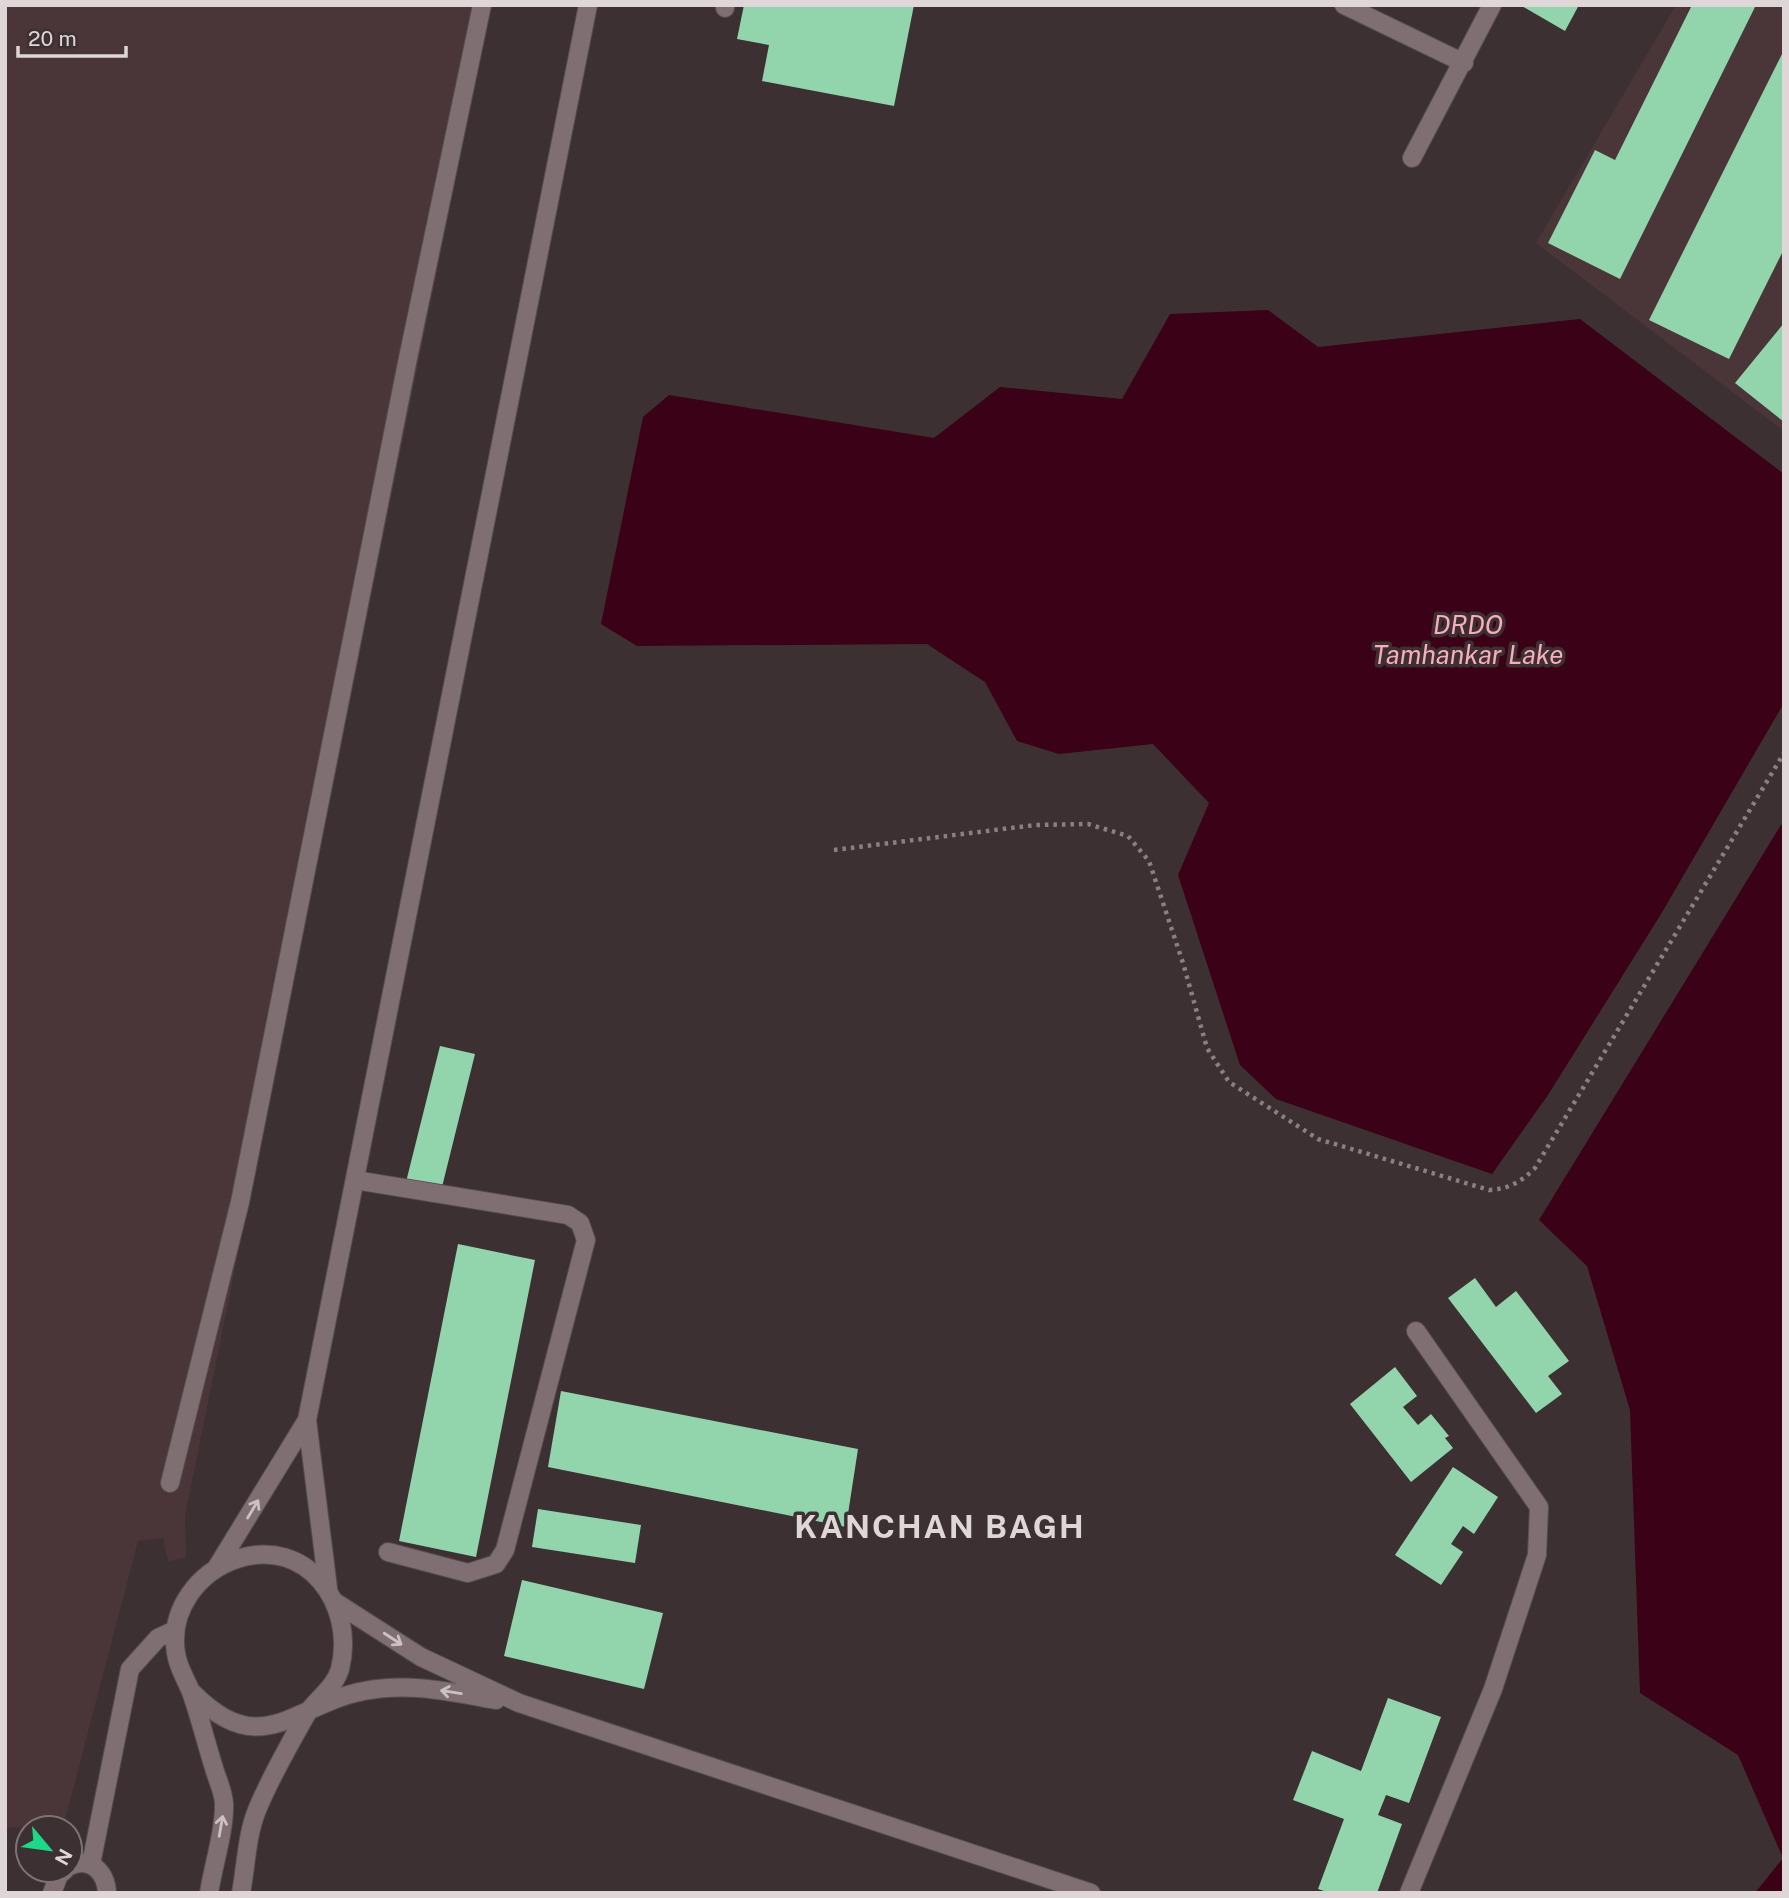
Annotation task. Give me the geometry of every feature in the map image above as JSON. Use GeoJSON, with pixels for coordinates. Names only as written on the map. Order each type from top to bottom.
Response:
{"type":"FeatureCollection","features":[{"type":"Feature","properties":{"kind":"street"},"geometry":{"type":"LineString","coordinates":[[170,1483],[240,1202],[405,372],[482,5]]}},
{"type":"Feature","properties":{"kind":"street"},"geometry":{"type":"LineString","coordinates":[[241,1893],[257,1811],[308,1713],[323,1698],[339,1673],[345,1644],[341,1615],[331,1595],[307,1420],[587,5]]}},
{"type":"Feature","properties":{"kind":"street"},"geometry":{"type":"LineString","coordinates":[[1344,5],[1464,64]]}},
{"type":"Feature","properties":{"kind":"street"},"geometry":{"type":"LineString","coordinates":[[1412,158],[1464,64],[1492,5]]}},
{"type":"Feature","properties":{"kind":"street"},"geometry":{"type":"LineString","coordinates":[[355,1180],[568,1215],[580,1223],[586,1240],[505,1550],[496,1564],[468,1573],[388,1552]]}},
{"type":"Feature","properties":{"kind":"street"},"geometry":{"type":"LineString","coordinates":[[1409,1893],[1493,1689],[1537,1555],[1539,1507],[1416,1331]]}},
{"type":"Feature","properties":{"kind":"street"},"geometry":{"type":"LineString","coordinates":[[209,1893],[225,1803],[190,1690],[178,1661],[176,1630],[183,1605],[197,1584],[217,1567],[307,1420]]}},
{"type":"Feature","properties":{"kind":"street"},"geometry":{"type":"LineString","coordinates":[[217,1567],[240,1558],[264,1555],[288,1560],[310,1571],[331,1595],[421,1657],[519,1703],[1091,1893]]}},
{"type":"Feature","properties":{"kind":"street"},"geometry":{"type":"LineString","coordinates":[[91,1864],[130,1669],[158,1638],[176,1630]]}},
{"type":"Feature","properties":{"kind":"street"},"geometry":{"type":"LineString","coordinates":[[190,1690],[218,1714],[253,1726],[277,1725],[361,1691],[410,1686],[519,1703]]}},
{"type":"Feature","properties":{"kind":"street"},"geometry":{"type":"LineString","coordinates":[[84,1862],[91,1864],[103,1875],[107,1893]]}},
{"type":"Feature","properties":{"kind":"path"},"geometry":{"type":"LineString","coordinates":[[834,850],[1035,825],[1088,824],[1128,836],[1149,861],[1183,963],[1207,1048],[1229,1082],[1318,1139],[1489,1190],[1505,1189],[1522,1181],[1535,1168],[1784,752]]}},
{"type":"Feature","properties":{"kind":"shaded area"},"geometry":{"type":"Polygon","coordinates":[[[5,5],[491,5],[185,1516],[186,1557],[168,1562],[163,1538],[138,1541],[67,1814],[14,1814],[14,1827],[5,1828],[5,5]]]}},
{"type":"Feature","properties":{"kind":"shaded area"},"geometry":{"type":"Polygon","coordinates":[[[1676,5],[1784,5],[1784,431],[1536,243],[1676,5]]]}},
{"type":"Feature","properties":{"kind":"water","name":"DRDO Tamhankar Lake"},"geometry":{"type":"Polygon","coordinates":[[[1268,310],[1318,347],[1580,319],[1784,474],[1784,703],[1661,914],[1548,1095],[1492,1174],[1276,1099],[1240,1065],[1178,875],[1209,803],[1153,744],[1059,754],[1017,741],[985,682],[927,644],[637,646],[601,624],[643,417],[669,395],[934,438],[1000,387],[1122,399],[1170,314],[1268,310]]]}},
{"type":"Feature","properties":{"kind":"water"},"geometry":{"type":"Polygon","coordinates":[[[1784,820],[1784,1893],[1755,1893],[1783,1858],[1738,1755],[1640,1693],[1630,1410],[1587,1266],[1539,1220],[1784,820]]]}},
{"type":"Feature","properties":{"kind":"building"},"geometry":{"type":"Polygon","coordinates":[[[744,5],[914,5],[894,106],[762,81],[769,45],[737,39],[744,5]]]}},
{"type":"Feature","properties":{"kind":"building"},"geometry":{"type":"Polygon","coordinates":[[[1520,5],[1579,5],[1565,31],[1520,5]]]}},
{"type":"Feature","properties":{"kind":"building"},"geometry":{"type":"Polygon","coordinates":[[[1692,5],[1756,5],[1620,279],[1548,243],[1595,150],[1615,160],[1692,5]]]}},
{"type":"Feature","properties":{"kind":"building"},"geometry":{"type":"Polygon","coordinates":[[[1784,50],[1784,249],[1729,359],[1649,320],[1784,50]]]}},
{"type":"Feature","properties":{"kind":"building"},"geometry":{"type":"Polygon","coordinates":[[[1784,323],[1784,422],[1735,383],[1784,323]]]}},
{"type":"Feature","properties":{"kind":"building"},"geometry":{"type":"Polygon","coordinates":[[[440,1046],[475,1054],[441,1191],[406,1182],[440,1046]]]}},
{"type":"Feature","properties":{"kind":"building"},"geometry":{"type":"Polygon","coordinates":[[[458,1244],[535,1260],[476,1557],[399,1541],[458,1244]]]}},
{"type":"Feature","properties":{"kind":"building"},"geometry":{"type":"Polygon","coordinates":[[[1475,1278],[1496,1307],[1516,1291],[1569,1361],[1548,1376],[1562,1394],[1536,1413],[1448,1298],[1475,1278]]]}},
{"type":"Feature","properties":{"kind":"building"},"geometry":{"type":"Polygon","coordinates":[[[1395,1367],[1417,1396],[1403,1407],[1418,1425],[1431,1414],[1449,1436],[1445,1438],[1453,1448],[1411,1482],[1350,1404],[1395,1367]]]}},
{"type":"Feature","properties":{"kind":"building"},"geometry":{"type":"Polygon","coordinates":[[[561,1391],[858,1449],[846,1527],[548,1467],[561,1391]]]}},
{"type":"Feature","properties":{"kind":"building"},"geometry":{"type":"Polygon","coordinates":[[[1453,1467],[1498,1497],[1474,1534],[1463,1526],[1451,1544],[1463,1552],[1441,1585],[1395,1555],[1453,1467]]]}},
{"type":"Feature","properties":{"kind":"building"},"geometry":{"type":"Polygon","coordinates":[[[538,1509],[641,1525],[635,1563],[532,1547],[538,1509]]]}},
{"type":"Feature","properties":{"kind":"building"},"geometry":{"type":"Polygon","coordinates":[[[522,1580],[663,1613],[644,1689],[504,1656],[522,1580]]]}},
{"type":"Feature","properties":{"kind":"building"},"geometry":{"type":"Polygon","coordinates":[[[1388,1698],[1441,1717],[1409,1803],[1386,1795],[1378,1815],[1402,1824],[1377,1893],[1330,1893],[1318,1889],[1344,1819],[1293,1800],[1312,1751],[1361,1771],[1388,1698]]]}},
{"type":"Feature","properties":{"kind":"district","name":"KANCHAN BAGH"},"geometry":{"type":"Point","coordinates":[940,1526]}}]}
